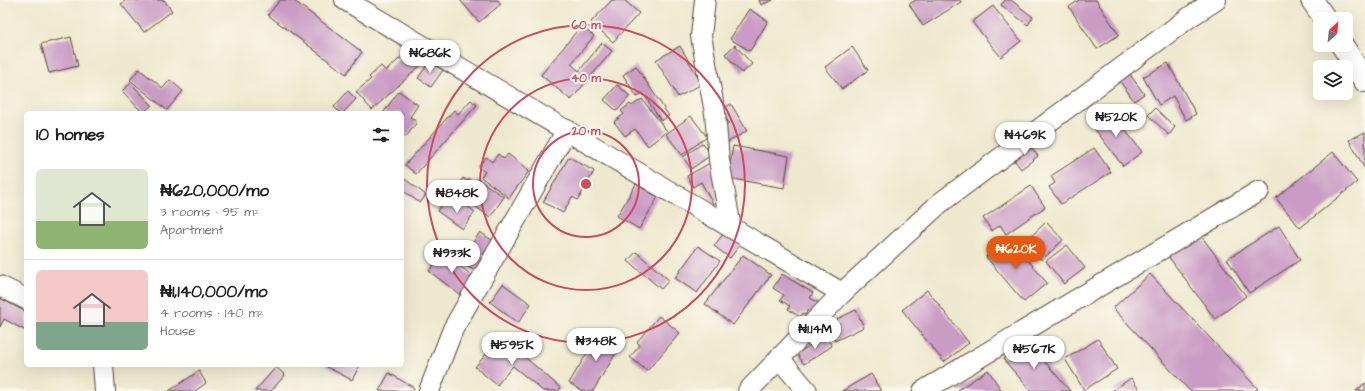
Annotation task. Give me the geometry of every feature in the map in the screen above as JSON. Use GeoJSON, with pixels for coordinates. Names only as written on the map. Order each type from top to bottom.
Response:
{"type":"FeatureCollection","features":[{"type":"Feature","properties":{"kind":"street"},"geometry":{"type":"LineString","coordinates":[[345,0],[842,293]]}},
{"type":"Feature","properties":{"kind":"street"},"geometry":{"type":"LineString","coordinates":[[705,0],[702,36],[715,113],[718,160],[732,228]]}},
{"type":"Feature","properties":{"kind":"street"},"geometry":{"type":"LineString","coordinates":[[748,391],[842,293],[940,203],[1191,16],[1216,0]]}},
{"type":"Feature","properties":{"kind":"street"},"geometry":{"type":"LineString","coordinates":[[1312,0],[1320,12]]}},
{"type":"Feature","properties":{"kind":"street"},"geometry":{"type":"LineString","coordinates":[[1346,52],[1365,81]]}},
{"type":"Feature","properties":{"kind":"street"},"geometry":{"type":"LineString","coordinates":[[429,391],[453,329],[567,130]]}},
{"type":"Feature","properties":{"kind":"street"},"geometry":{"type":"LineString","coordinates":[[923,391],[1259,191]]}},
{"type":"Feature","properties":{"kind":"street"},"geometry":{"type":"LineString","coordinates":[[0,286],[24,298]]}},
{"type":"Feature","properties":{"kind":"street"},"geometry":{"type":"LineString","coordinates":[[780,358],[807,391]]}},
{"type":"Feature","properties":{"kind":"street"},"geometry":{"type":"LineString","coordinates":[[103,367],[105,391]]}},
{"type":"Feature","properties":{"kind":"building"},"geometry":{"type":"Polygon","coordinates":[[[126,0],[164,0],[172,11],[144,32],[121,4],[126,0]]]}},
{"type":"Feature","properties":{"kind":"building"},"geometry":{"type":"Polygon","coordinates":[[[280,0],[293,0],[362,52],[346,74],[268,15],[280,0]]]}},
{"type":"Feature","properties":{"kind":"building"},"geometry":{"type":"Polygon","coordinates":[[[460,0],[498,0],[501,4],[479,22],[460,0]]]}},
{"type":"Feature","properties":{"kind":"building"},"geometry":{"type":"Polygon","coordinates":[[[612,0],[624,0],[639,13],[613,42],[591,22],[612,0]]]}},
{"type":"Feature","properties":{"kind":"building"},"geometry":{"type":"Polygon","coordinates":[[[759,0],[773,0],[761,5],[759,0]]]}},
{"type":"Feature","properties":{"kind":"building"},"geometry":{"type":"Polygon","coordinates":[[[916,0],[960,0],[961,2],[923,26],[909,4],[916,0]]]}},
{"type":"Feature","properties":{"kind":"building"},"geometry":{"type":"Polygon","coordinates":[[[1005,0],[1011,0],[1033,17],[1028,25],[1001,5],[1005,0]]]}},
{"type":"Feature","properties":{"kind":"building"},"geometry":{"type":"Polygon","coordinates":[[[1079,0],[1096,0],[1119,35],[1097,49],[1069,7],[1079,0]]]}},
{"type":"Feature","properties":{"kind":"building"},"geometry":{"type":"Polygon","coordinates":[[[993,6],[1021,41],[1001,57],[972,22],[993,6]]]}},
{"type":"Feature","properties":{"kind":"building"},"geometry":{"type":"Polygon","coordinates":[[[749,9],[768,21],[750,51],[730,39],[749,9]]]}},
{"type":"Feature","properties":{"kind":"building"},"geometry":{"type":"Polygon","coordinates":[[[581,26],[594,36],[571,64],[579,71],[602,43],[612,51],[571,100],[541,75],[581,26]]]}},
{"type":"Feature","properties":{"kind":"building"},"geometry":{"type":"Polygon","coordinates":[[[71,37],[78,66],[49,73],[41,44],[71,37]]]}},
{"type":"Feature","properties":{"kind":"building"},"geometry":{"type":"Polygon","coordinates":[[[735,45],[752,64],[742,73],[725,54],[735,45]]]}},
{"type":"Feature","properties":{"kind":"building"},"geometry":{"type":"Polygon","coordinates":[[[680,46],[702,84],[678,97],[656,60],[680,46]]]}},
{"type":"Feature","properties":{"kind":"building"},"geometry":{"type":"Polygon","coordinates":[[[852,47],[868,70],[842,89],[825,67],[852,47]]]}},
{"type":"Feature","properties":{"kind":"building"},"geometry":{"type":"Polygon","coordinates":[[[410,49],[423,63],[372,110],[356,92],[371,79],[369,77],[381,66],[386,71],[410,49]]]}},
{"type":"Feature","properties":{"kind":"building"},"geometry":{"type":"Polygon","coordinates":[[[430,61],[443,70],[431,87],[418,78],[430,61]]]}},
{"type":"Feature","properties":{"kind":"building"},"geometry":{"type":"Polygon","coordinates":[[[1168,63],[1196,114],[1186,120],[1173,96],[1159,105],[1143,77],[1168,63]]]}},
{"type":"Feature","properties":{"kind":"building"},"geometry":{"type":"Polygon","coordinates":[[[636,66],[669,116],[661,121],[643,93],[637,97],[623,75],[636,66]]]}},
{"type":"Feature","properties":{"kind":"building"},"geometry":{"type":"Polygon","coordinates":[[[139,69],[163,88],[170,80],[183,91],[167,110],[130,80],[139,69]]]}},
{"type":"Feature","properties":{"kind":"building"},"geometry":{"type":"Polygon","coordinates":[[[1129,73],[1144,94],[1134,101],[1119,80],[1129,73]]]}},
{"type":"Feature","properties":{"kind":"building"},"geometry":{"type":"Polygon","coordinates":[[[131,83],[152,105],[145,111],[141,111],[122,91],[131,83]]]}},
{"type":"Feature","properties":{"kind":"building"},"geometry":{"type":"Polygon","coordinates":[[[617,85],[630,96],[617,111],[604,100],[617,85]]]}},
{"type":"Feature","properties":{"kind":"building"},"geometry":{"type":"Polygon","coordinates":[[[348,91],[356,99],[345,111],[338,111],[334,107],[348,91]]]}},
{"type":"Feature","properties":{"kind":"building"},"geometry":{"type":"Polygon","coordinates":[[[399,91],[418,105],[410,117],[417,122],[406,137],[404,136],[404,111],[384,111],[399,91]]]}},
{"type":"Feature","properties":{"kind":"building"},"geometry":{"type":"Polygon","coordinates":[[[642,99],[667,131],[648,146],[635,129],[625,136],[614,122],[624,114],[621,111],[630,104],[632,106],[642,99]]]}},
{"type":"Feature","properties":{"kind":"building"},"geometry":{"type":"Polygon","coordinates":[[[471,100],[477,105],[416,174],[405,165],[454,110],[458,114],[471,100]]]}},
{"type":"Feature","properties":{"kind":"building"},"geometry":{"type":"Polygon","coordinates":[[[731,104],[747,131],[728,142],[720,128],[729,123],[721,110],[731,104]]]}},
{"type":"Feature","properties":{"kind":"building"},"geometry":{"type":"Polygon","coordinates":[[[1155,108],[1175,127],[1169,135],[1148,115],[1155,108]]]}},
{"type":"Feature","properties":{"kind":"building"},"geometry":{"type":"Polygon","coordinates":[[[1110,110],[1142,152],[1123,166],[1091,124],[1110,110]]]}},
{"type":"Feature","properties":{"kind":"building"},"geometry":{"type":"Polygon","coordinates":[[[691,116],[707,137],[682,155],[666,134],[691,116]]]}},
{"type":"Feature","properties":{"kind":"building"},"geometry":{"type":"Polygon","coordinates":[[[1365,132],[1365,169],[1349,140],[1365,132]]]}},
{"type":"Feature","properties":{"kind":"building"},"geometry":{"type":"Polygon","coordinates":[[[703,143],[711,155],[691,169],[683,157],[703,143]]]}},
{"type":"Feature","properties":{"kind":"building"},"geometry":{"type":"Polygon","coordinates":[[[1029,144],[1038,156],[1021,169],[1012,157],[1029,144]]]}},
{"type":"Feature","properties":{"kind":"building"},"geometry":{"type":"Polygon","coordinates":[[[733,146],[789,156],[784,188],[728,178],[733,146]]]}},
{"type":"Feature","properties":{"kind":"building"},"geometry":{"type":"Polygon","coordinates":[[[1094,148],[1111,172],[1061,204],[1049,187],[1055,183],[1051,176],[1094,148]]]}},
{"type":"Feature","properties":{"kind":"building"},"geometry":{"type":"Polygon","coordinates":[[[1333,152],[1357,182],[1300,228],[1276,198],[1333,152]]]}},
{"type":"Feature","properties":{"kind":"building"},"geometry":{"type":"Polygon","coordinates":[[[498,154],[504,159],[508,154],[529,171],[509,198],[481,177],[485,172],[478,167],[486,157],[492,162],[498,154]]]}},
{"type":"Feature","properties":{"kind":"building"},"geometry":{"type":"Polygon","coordinates":[[[569,157],[594,171],[578,200],[572,197],[563,213],[543,202],[569,157]]]}},
{"type":"Feature","properties":{"kind":"building"},"geometry":{"type":"Polygon","coordinates":[[[710,163],[722,200],[713,204],[701,182],[693,187],[687,176],[710,163]]]}},
{"type":"Feature","properties":{"kind":"building"},"geometry":{"type":"Polygon","coordinates":[[[404,178],[426,195],[420,203],[404,191],[404,178]]]}},
{"type":"Feature","properties":{"kind":"building"},"geometry":{"type":"Polygon","coordinates":[[[463,178],[467,181],[469,179],[475,183],[478,179],[504,197],[490,217],[454,191],[463,178]]]}},
{"type":"Feature","properties":{"kind":"building"},"geometry":{"type":"Polygon","coordinates":[[[636,184],[658,197],[639,229],[617,216],[636,184]]]}},
{"type":"Feature","properties":{"kind":"building"},"geometry":{"type":"Polygon","coordinates":[[[1031,186],[1045,207],[1006,234],[1000,225],[992,231],[983,218],[1031,186]]]}},
{"type":"Feature","properties":{"kind":"building"},"geometry":{"type":"Polygon","coordinates":[[[445,201],[456,210],[462,202],[475,212],[462,229],[437,211],[445,201]]]}},
{"type":"Feature","properties":{"kind":"building"},"geometry":{"type":"Polygon","coordinates":[[[1046,222],[1063,240],[1042,260],[1025,242],[1046,222]]]}},
{"type":"Feature","properties":{"kind":"building"},"geometry":{"type":"Polygon","coordinates":[[[1279,226],[1300,260],[1249,293],[1227,259],[1279,226]]]}},
{"type":"Feature","properties":{"kind":"building"},"geometry":{"type":"Polygon","coordinates":[[[480,232],[493,241],[483,254],[486,257],[476,272],[454,257],[460,247],[467,251],[480,232]]]}},
{"type":"Feature","properties":{"kind":"building"},"geometry":{"type":"Polygon","coordinates":[[[724,233],[740,245],[730,258],[714,246],[724,233]]]}},
{"type":"Feature","properties":{"kind":"building"},"geometry":{"type":"Polygon","coordinates":[[[1199,233],[1246,296],[1215,319],[1168,256],[1199,233]]]}},
{"type":"Feature","properties":{"kind":"building"},"geometry":{"type":"Polygon","coordinates":[[[1009,237],[1047,283],[1024,302],[986,257],[1009,237]]]}},
{"type":"Feature","properties":{"kind":"building"},"geometry":{"type":"Polygon","coordinates":[[[1067,245],[1085,268],[1064,284],[1046,261],[1067,245]]]}},
{"type":"Feature","properties":{"kind":"building"},"geometry":{"type":"Polygon","coordinates":[[[698,246],[720,261],[697,293],[675,278],[698,246]]]}},
{"type":"Feature","properties":{"kind":"building"},"geometry":{"type":"Polygon","coordinates":[[[636,252],[669,280],[661,289],[628,261],[636,252]]]}},
{"type":"Feature","properties":{"kind":"building"},"geometry":{"type":"Polygon","coordinates":[[[443,253],[474,277],[460,295],[429,271],[443,253]]]}},
{"type":"Feature","properties":{"kind":"building"},"geometry":{"type":"Polygon","coordinates":[[[743,255],[771,275],[733,325],[705,304],[743,255]]]}},
{"type":"Feature","properties":{"kind":"building"},"geometry":{"type":"Polygon","coordinates":[[[782,274],[813,293],[810,298],[819,303],[812,313],[808,310],[805,315],[803,313],[800,317],[788,309],[790,306],[780,300],[784,295],[773,288],[782,274]]]}},
{"type":"Feature","properties":{"kind":"building"},"geometry":{"type":"Polygon","coordinates":[[[1150,274],[1258,389],[1255,391],[1190,391],[1113,308],[1150,274]]]}},
{"type":"Feature","properties":{"kind":"building"},"geometry":{"type":"Polygon","coordinates":[[[503,284],[531,304],[518,323],[490,302],[503,284]]]}},
{"type":"Feature","properties":{"kind":"building"},"geometry":{"type":"Polygon","coordinates":[[[927,290],[969,343],[944,362],[902,310],[927,290]]]}},
{"type":"Feature","properties":{"kind":"building"},"geometry":{"type":"Polygon","coordinates":[[[0,298],[24,311],[24,330],[4,319],[0,327],[0,298]]]}},
{"type":"Feature","properties":{"kind":"building"},"geometry":{"type":"Polygon","coordinates":[[[856,310],[864,327],[835,341],[830,329],[839,324],[837,319],[856,310]]]}},
{"type":"Feature","properties":{"kind":"building"},"geometry":{"type":"Polygon","coordinates":[[[659,316],[680,333],[647,371],[630,357],[640,345],[637,342],[659,316]]]}},
{"type":"Feature","properties":{"kind":"building"},"geometry":{"type":"Polygon","coordinates":[[[601,330],[622,343],[593,391],[582,391],[569,383],[601,330]]]}},
{"type":"Feature","properties":{"kind":"building"},"geometry":{"type":"Polygon","coordinates":[[[825,335],[832,346],[804,364],[797,354],[825,335]]]}},
{"type":"Feature","properties":{"kind":"building"},"geometry":{"type":"Polygon","coordinates":[[[501,337],[561,388],[558,391],[543,391],[513,366],[497,385],[475,367],[501,337]]]}},
{"type":"Feature","properties":{"kind":"building"},"geometry":{"type":"Polygon","coordinates":[[[1098,339],[1117,369],[1084,390],[1065,359],[1098,339]]]}},
{"type":"Feature","properties":{"kind":"building"},"geometry":{"type":"Polygon","coordinates":[[[1026,340],[1070,391],[1031,391],[1003,359],[1026,340]]]}},
{"type":"Feature","properties":{"kind":"building"},"geometry":{"type":"Polygon","coordinates":[[[276,367],[285,375],[271,391],[255,391],[276,367]]]}},
{"type":"Feature","properties":{"kind":"building"},"geometry":{"type":"Polygon","coordinates":[[[327,367],[359,367],[352,380],[327,367]]]}},
{"type":"Feature","properties":{"kind":"building"},"geometry":{"type":"Polygon","coordinates":[[[988,370],[1002,391],[958,390],[988,370]]]}},
{"type":"Feature","properties":{"kind":"building"},"geometry":{"type":"Polygon","coordinates":[[[199,371],[206,383],[195,391],[169,391],[199,371]]]}},
{"type":"Feature","properties":{"kind":"building"},"geometry":{"type":"Polygon","coordinates":[[[389,373],[414,388],[413,391],[379,391],[389,373]]]}},
{"type":"Feature","properties":{"kind":"building"},"geometry":{"type":"Polygon","coordinates":[[[871,374],[881,391],[842,391],[871,374]]]}},
{"type":"Feature","properties":{"kind":"building"},"geometry":{"type":"Polygon","coordinates":[[[1131,378],[1140,391],[1112,391],[1131,378]]]}},
{"type":"Feature","properties":{"kind":"building"},"geometry":{"type":"Polygon","coordinates":[[[1365,383],[1365,391],[1356,391],[1365,383]]]}}]}
